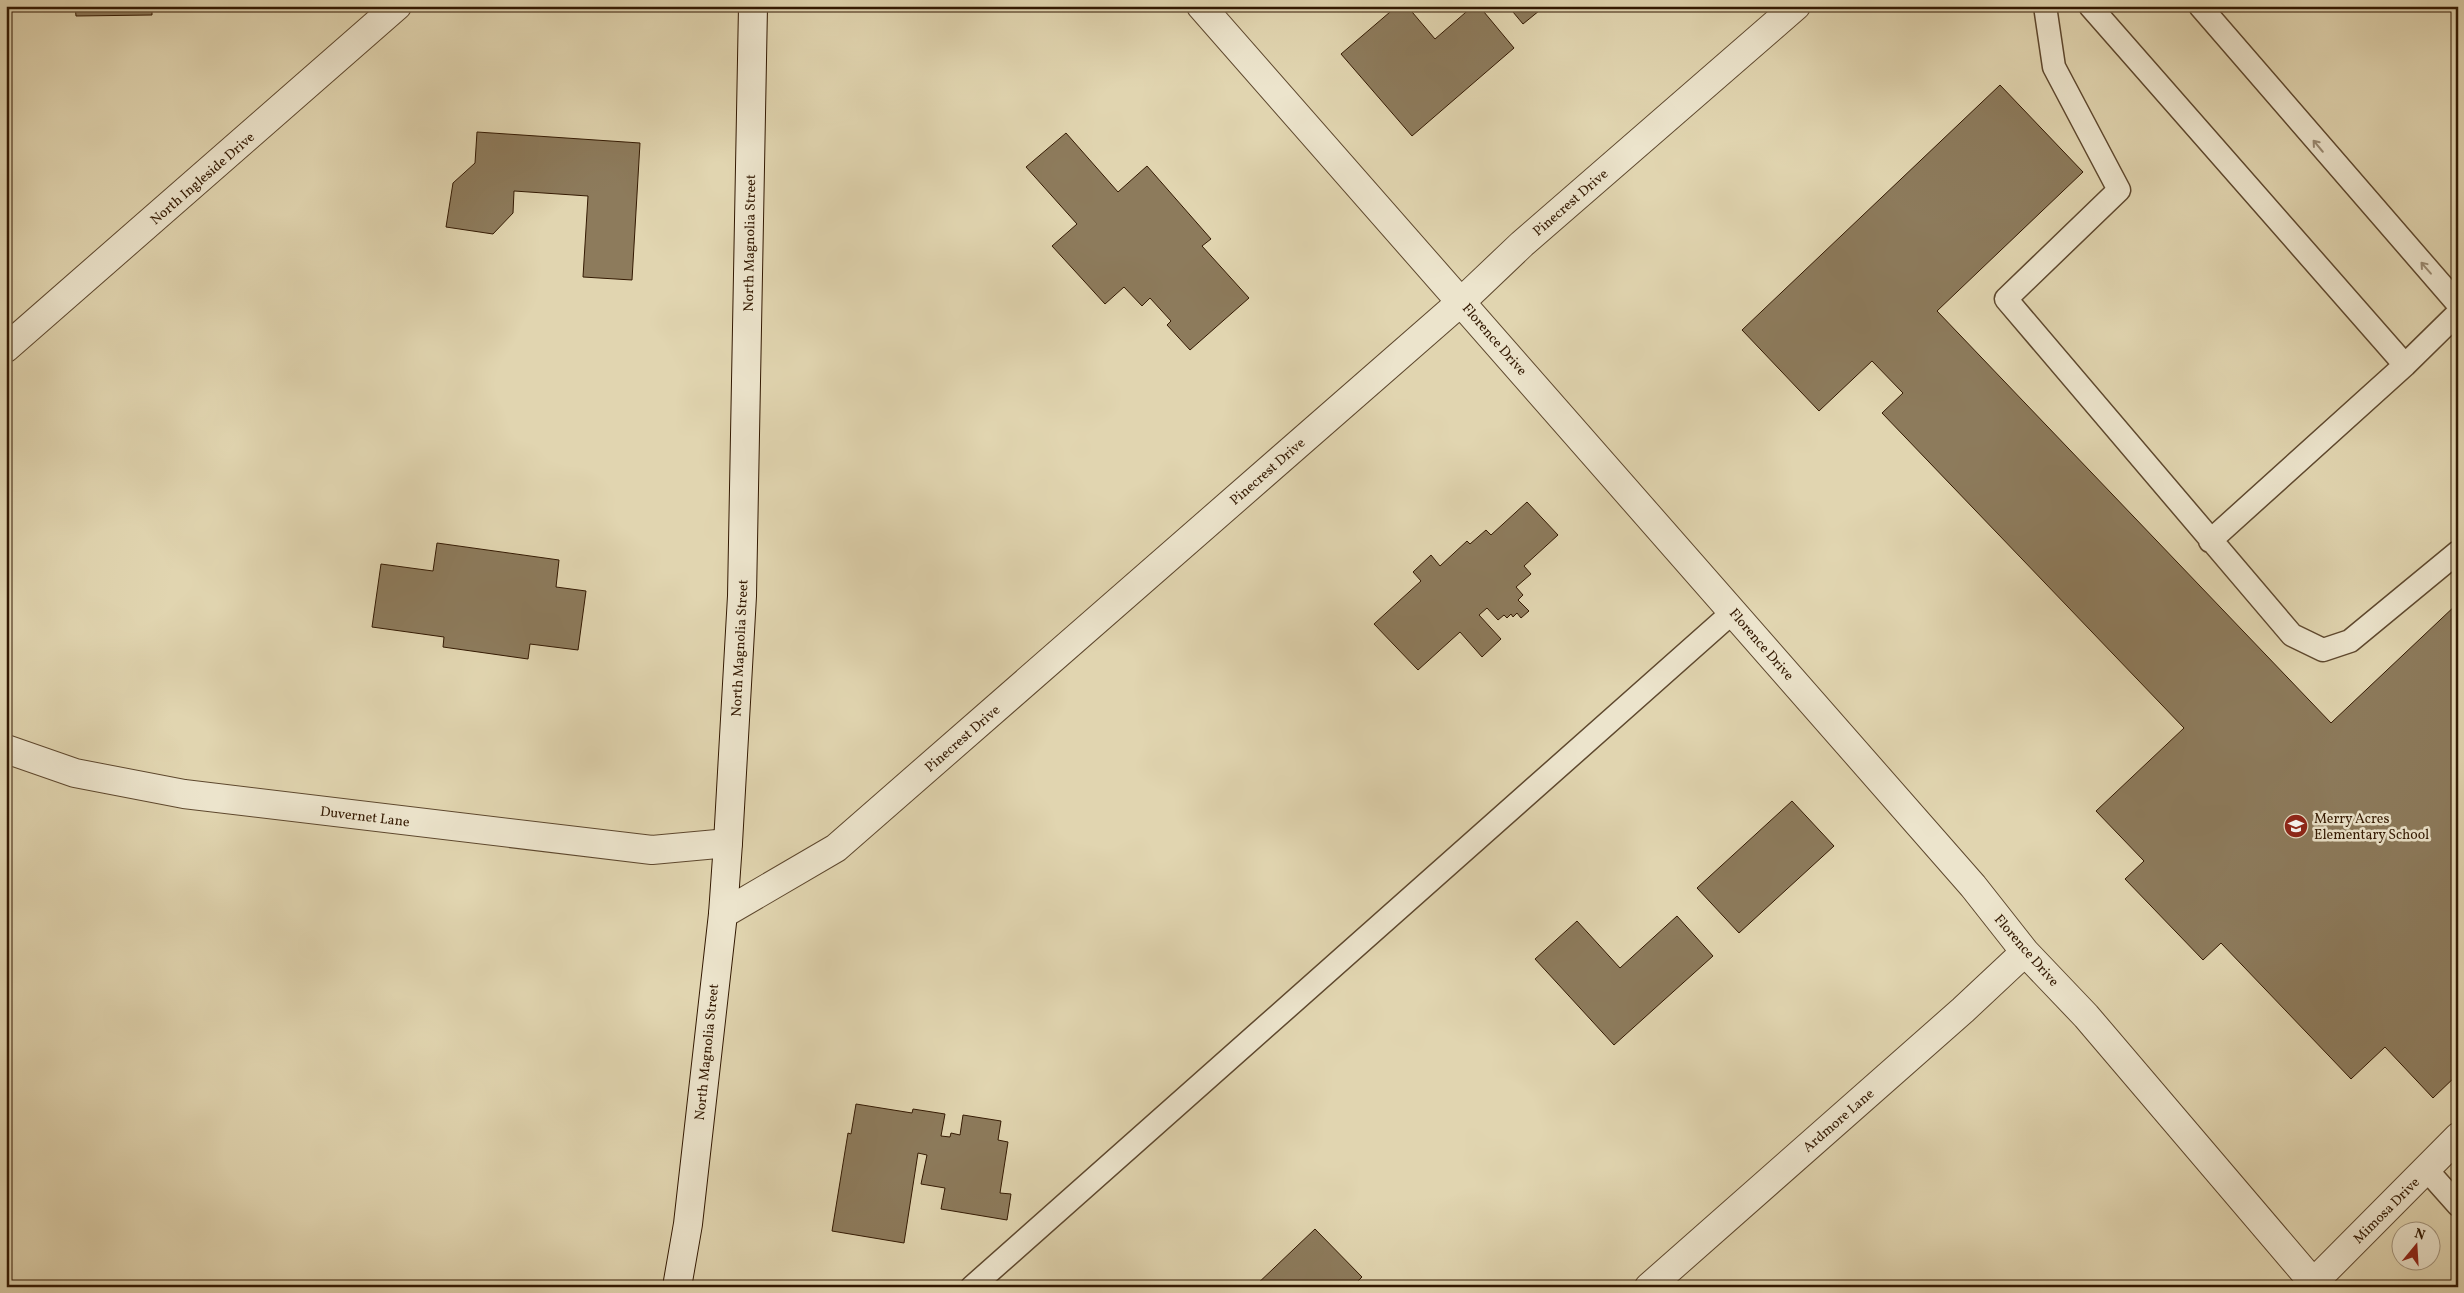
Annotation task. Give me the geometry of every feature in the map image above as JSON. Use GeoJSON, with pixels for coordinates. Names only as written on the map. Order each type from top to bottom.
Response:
{"type":"FeatureCollection","features":[{"type":"Feature","properties":{"kind":"street","name":"North Ingleside Drive"},"geometry":{"type":"LineString","coordinates":[[6,348],[397,6]]}},
{"type":"Feature","properties":{"kind":"street","name":"North Magnolia Street"},"geometry":{"type":"LineString","coordinates":[[677,1287],[688,1224],[723,914],[728,843],[742,596],[753,6]]}},
{"type":"Feature","properties":{"kind":"street","name":"Florence Drive"},"geometry":{"type":"LineString","coordinates":[[1201,6],[1410,246],[1462,301],[1734,611],[1973,886],[2026,952],[2086,1016],[2313,1285]]}},
{"type":"Feature","properties":{"kind":"street","name":"Pinecrest Drive"},"geometry":{"type":"LineString","coordinates":[[723,914],[836,848],[1462,301],[1522,244],[1796,6]]}},
{"type":"Feature","properties":{"kind":"street","name":"Duvernet Lane"},"geometry":{"type":"LineString","coordinates":[[6,749],[75,773],[184,794],[652,850],[728,843]]}},
{"type":"Feature","properties":{"kind":"street","name":"Ardmore Lane"},"geometry":{"type":"LineString","coordinates":[[1649,1287],[1963,1010],[2026,952]]}},
{"type":"Feature","properties":{"kind":"street","name":"Mimosa Drive"},"geometry":{"type":"LineString","coordinates":[[2313,1285],[2458,1137]]}},
{"type":"Feature","properties":{"kind":"lane"},"geometry":{"type":"LineString","coordinates":[[2045,6],[2054,67],[2119,190],[2006,299],[2210,541],[2292,635],[2322,650],[2350,641],[2458,552]]}},
{"type":"Feature","properties":{"kind":"lane"},"geometry":{"type":"LineString","coordinates":[[2090,6],[2405,365]]}},
{"type":"Feature","properties":{"kind":"lane"},"geometry":{"type":"LineString","coordinates":[[2200,6],[2327,156],[2458,304]]}},
{"type":"Feature","properties":{"kind":"lane"},"geometry":{"type":"LineString","coordinates":[[2210,541],[2405,365],[2458,313]]}},
{"type":"Feature","properties":{"kind":"lane"},"geometry":{"type":"LineString","coordinates":[[972,1287],[1734,611]]}},
{"type":"Feature","properties":{"kind":"lane"},"geometry":{"type":"LineString","coordinates":[[2426,1169],[2458,1205]]}},
{"type":"Feature","properties":{"kind":"building"},"geometry":{"type":"Polygon","coordinates":[[[75,6],[152,6],[152,15],[76,16],[75,6]]]}},
{"type":"Feature","properties":{"kind":"building"},"geometry":{"type":"Polygon","coordinates":[[[1397,6],[1407,6],[1435,39],[1473,6],[1479,6],[1514,48],[1412,136],[1341,54],[1397,6]]]}},
{"type":"Feature","properties":{"kind":"building"},"geometry":{"type":"Polygon","coordinates":[[[1508,6],[1545,6],[1523,24],[1508,6]]]}},
{"type":"Feature","properties":{"kind":"building"},"geometry":{"type":"Polygon","coordinates":[[[2000,85],[2083,172],[1937,311],[2331,723],[2458,603],[2458,1074],[2433,1098],[2385,1047],[2351,1079],[2221,943],[2203,960],[2125,879],[2144,861],[2096,811],[2184,728],[1882,413],[1903,393],[1872,361],[1819,411],[1742,330],[2000,85]]]}},
{"type":"Feature","properties":{"kind":"building"},"geometry":{"type":"Polygon","coordinates":[[[477,132],[640,143],[632,280],[583,277],[588,196],[514,191],[513,213],[493,234],[446,227],[453,183],[475,163],[477,132]]]}},
{"type":"Feature","properties":{"kind":"building"},"geometry":{"type":"Polygon","coordinates":[[[1066,133],[1118,192],[1147,166],[1211,239],[1202,246],[1249,298],[1190,350],[1167,325],[1171,321],[1150,298],[1142,306],[1124,287],[1105,304],[1052,246],[1077,224],[1026,167],[1066,133]]]}},
{"type":"Feature","properties":{"kind":"building"},"geometry":{"type":"Polygon","coordinates":[[[1527,502],[1558,535],[1524,566],[1531,574],[1516,587],[1523,595],[1518,600],[1529,611],[1521,618],[1517,613],[1513,617],[1511,614],[1507,618],[1504,615],[1498,620],[1487,608],[1479,615],[1501,639],[1482,657],[1460,632],[1418,670],[1374,624],[1421,581],[1413,572],[1431,555],[1440,566],[1467,541],[1470,544],[1486,530],[1491,535],[1527,502]]]}},
{"type":"Feature","properties":{"kind":"building"},"geometry":{"type":"Polygon","coordinates":[[[437,543],[559,560],[556,587],[586,591],[578,650],[530,644],[528,659],[443,647],[444,637],[372,627],[381,564],[433,571],[437,543]]]}},
{"type":"Feature","properties":{"kind":"building"},"geometry":{"type":"Polygon","coordinates":[[[1792,801],[1834,846],[1739,933],[1697,888],[1792,801]]]}},
{"type":"Feature","properties":{"kind":"building"},"geometry":{"type":"Polygon","coordinates":[[[1677,916],[1713,956],[1614,1045],[1535,959],[1577,921],[1620,968],[1677,916]]]}},
{"type":"Feature","properties":{"kind":"building"},"geometry":{"type":"Polygon","coordinates":[[[856,1104],[912,1113],[913,1109],[945,1114],[941,1136],[950,1137],[951,1133],[960,1135],[963,1115],[1001,1121],[998,1140],[1008,1142],[1000,1193],[1011,1194],[1007,1220],[941,1209],[945,1188],[921,1184],[927,1155],[918,1153],[904,1243],[832,1231],[848,1133],[851,1134],[856,1104]]]}},
{"type":"Feature","properties":{"kind":"building"},"geometry":{"type":"Polygon","coordinates":[[[1315,1229],[1362,1277],[1352,1287],[1254,1287],[1315,1229]]]}},
{"type":"Feature","properties":{"kind":"place","name":"Merry Acres Elementary School"},"geometry":{"type":"Point","coordinates":[2296,826]}}]}
